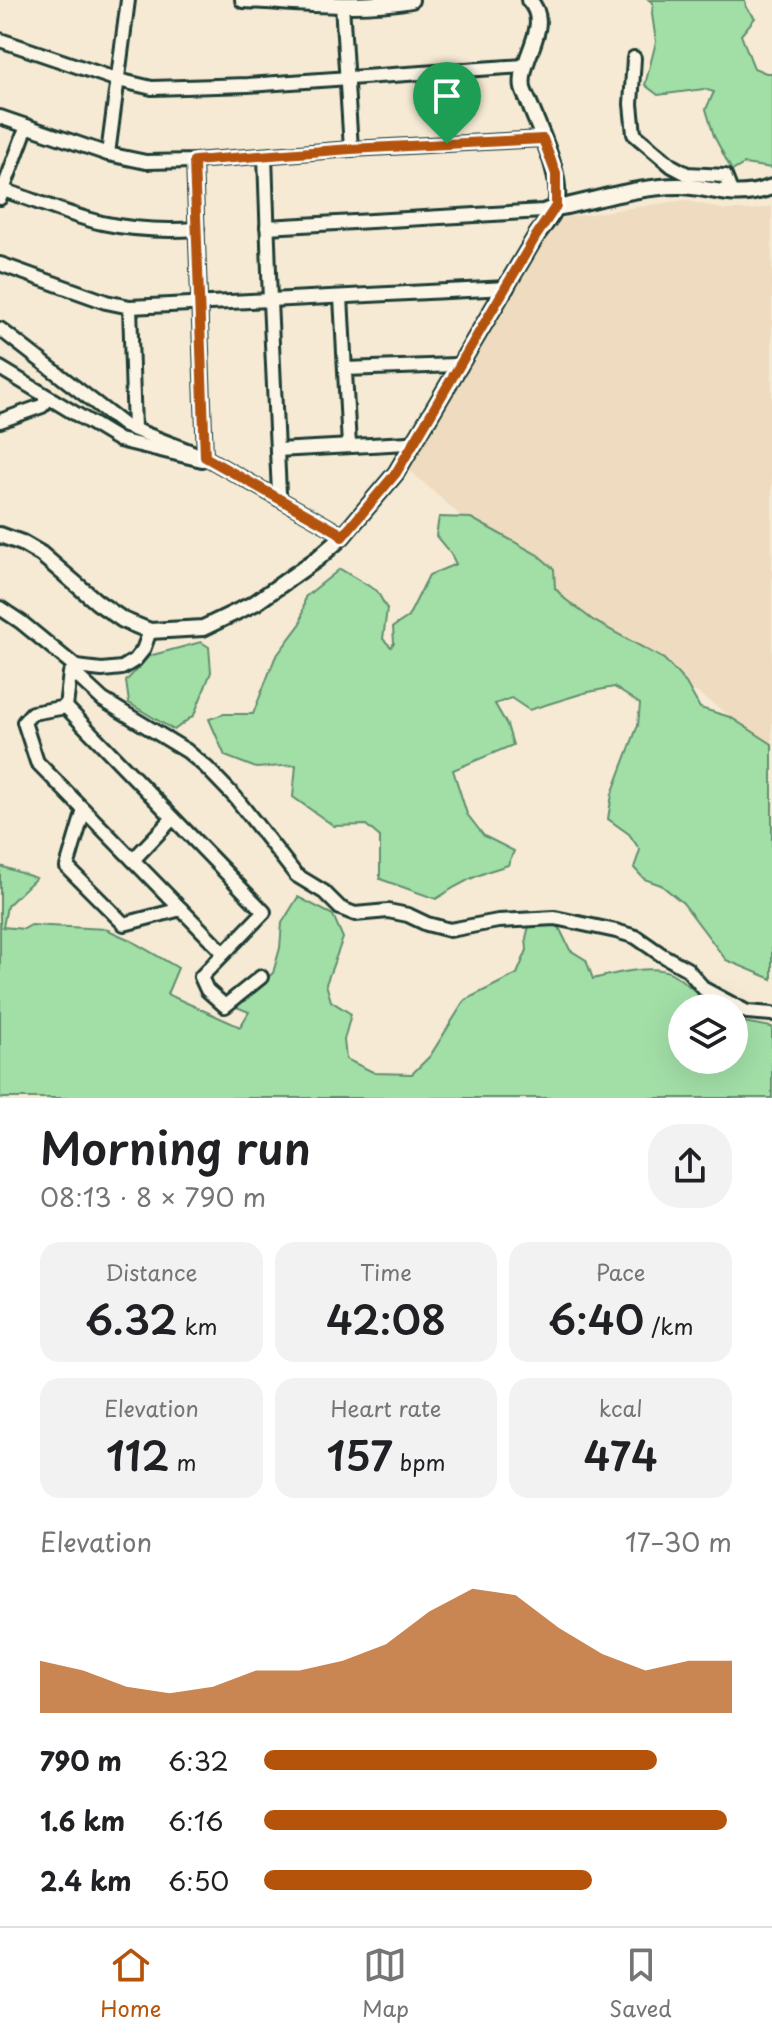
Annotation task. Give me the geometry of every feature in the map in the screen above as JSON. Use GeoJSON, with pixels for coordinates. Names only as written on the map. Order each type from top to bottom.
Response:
{"type":"FeatureCollection","features":[{"type":"Feature","properties":{"kind":"street"},"geometry":{"type":"LineString","coordinates":[[108,154],[128,0]]}},
{"type":"Feature","properties":{"kind":"street"},"geometry":{"type":"LineString","coordinates":[[243,0],[342,4],[411,0]]}},
{"type":"Feature","properties":{"kind":"street"},"geometry":{"type":"LineString","coordinates":[[0,535],[41,554],[97,602],[123,620],[150,631],[203,628],[255,603],[317,559],[342,537],[396,473],[556,206],[556,174],[523,87],[524,66],[538,25],[534,5],[529,0]]}},
{"type":"Feature","properties":{"kind":"street"},"geometry":{"type":"LineString","coordinates":[[342,4],[351,149]]}},
{"type":"Feature","properties":{"kind":"street"},"geometry":{"type":"LineString","coordinates":[[0,40],[118,80],[152,88],[348,79],[524,66]]}},
{"type":"Feature","properties":{"kind":"street"},"geometry":{"type":"LineString","coordinates":[[634,58],[631,104],[634,134],[672,166],[687,174],[725,176],[732,194]]}},
{"type":"Feature","properties":{"kind":"street"},"geometry":{"type":"LineString","coordinates":[[0,117],[108,154],[146,162],[543,139]]}},
{"type":"Feature","properties":{"kind":"street"},"geometry":{"type":"LineString","coordinates":[[27,126],[1,193],[100,223],[169,231],[197,229]]}},
{"type":"Feature","properties":{"kind":"street"},"geometry":{"type":"LineString","coordinates":[[265,156],[278,498]]}},
{"type":"Feature","properties":{"kind":"street"},"geometry":{"type":"LineString","coordinates":[[194,161],[205,457]]}},
{"type":"Feature","properties":{"kind":"street"},"geometry":{"type":"LineString","coordinates":[[267,227],[543,211],[556,206],[679,186],[732,194],[772,187]]}},
{"type":"Feature","properties":{"kind":"street"},"geometry":{"type":"LineString","coordinates":[[0,264],[106,302],[130,307],[507,288]]}},
{"type":"Feature","properties":{"kind":"street"},"geometry":{"type":"LineString","coordinates":[[341,297],[349,446]]}},
{"type":"Feature","properties":{"kind":"street"},"geometry":{"type":"LineString","coordinates":[[130,307],[134,429]]}},
{"type":"Feature","properties":{"kind":"street"},"geometry":{"type":"LineString","coordinates":[[0,329],[125,426],[205,457],[342,537]]}},
{"type":"Feature","properties":{"kind":"street"},"geometry":{"type":"LineString","coordinates":[[345,369],[460,367]]}},
{"type":"Feature","properties":{"kind":"street"},"geometry":{"type":"LineString","coordinates":[[0,368],[119,440],[202,460],[205,457]]}},
{"type":"Feature","properties":{"kind":"street"},"geometry":{"type":"LineString","coordinates":[[0,421],[42,406],[49,398]]}},
{"type":"Feature","properties":{"kind":"street"},"geometry":{"type":"LineString","coordinates":[[277,450],[408,443],[413,446]]}},
{"type":"Feature","properties":{"kind":"street"},"geometry":{"type":"LineString","coordinates":[[0,608],[76,667],[102,670],[122,668],[143,650],[150,631]]}},
{"type":"Feature","properties":{"kind":"street"},"geometry":{"type":"LineString","coordinates":[[66,707],[70,673],[76,667]]}},
{"type":"Feature","properties":{"kind":"street"},"geometry":{"type":"LineString","coordinates":[[76,667],[75,674],[103,700],[187,751],[207,768],[235,797],[296,875],[324,892],[340,908],[355,914],[388,911],[450,930],[498,921],[555,918],[616,931],[636,937],[687,969],[704,989],[747,1012],[772,1014]]}},
{"type":"Feature","properties":{"kind":"street"},"geometry":{"type":"LineString","coordinates":[[66,707],[32,713],[24,722],[37,762],[224,953]]}},
{"type":"Feature","properties":{"kind":"street"},"geometry":{"type":"LineString","coordinates":[[66,707],[264,912],[201,977],[207,990],[225,1006],[261,977]]}},
{"type":"Feature","properties":{"kind":"street"},"geometry":{"type":"LineString","coordinates":[[84,810],[67,867],[124,924],[181,909]]}},
{"type":"Feature","properties":{"kind":"street"},"geometry":{"type":"LineString","coordinates":[[133,860],[173,818]]}},
{"type":"Feature","properties":{"kind":"shaded area"},"geometry":{"type":"Polygon","coordinates":[[[684,200],[726,210],[772,206],[772,745],[575,608],[473,527],[407,468],[556,219],[684,200]]]}},
{"type":"Feature","properties":{"kind":"green space"},"geometry":{"type":"Polygon","coordinates":[[[649,0],[745,0],[746,7],[755,18],[741,35],[754,68],[772,73],[772,168],[744,164],[732,171],[714,136],[706,109],[714,92],[704,89],[658,95],[645,85],[656,42],[653,3],[649,0]]]}},
{"type":"Feature","properties":{"kind":"green space"},"geometry":{"type":"Polygon","coordinates":[[[439,517],[471,518],[538,555],[554,569],[555,588],[565,599],[594,621],[664,659],[686,683],[700,708],[730,717],[772,744],[772,979],[726,960],[683,903],[661,885],[644,879],[634,868],[640,850],[629,834],[608,819],[612,794],[638,725],[640,704],[614,687],[529,710],[511,698],[495,704],[507,725],[513,745],[453,770],[467,814],[484,836],[514,851],[508,865],[471,879],[436,899],[380,879],[380,837],[366,825],[334,826],[293,797],[296,765],[256,768],[225,756],[209,719],[224,714],[253,714],[275,658],[301,623],[305,597],[340,569],[377,591],[387,609],[383,639],[391,647],[394,643],[393,627],[408,617],[429,575],[456,564],[436,536],[439,517]]]}},
{"type":"Feature","properties":{"kind":"green space"},"geometry":{"type":"Polygon","coordinates":[[[201,642],[209,647],[211,672],[194,715],[174,730],[129,703],[126,681],[149,656],[201,642]]]}},
{"type":"Feature","properties":{"kind":"green space"},"geometry":{"type":"Polygon","coordinates":[[[0,866],[36,878],[7,906],[3,927],[24,929],[31,925],[106,929],[178,968],[167,994],[240,1027],[249,1012],[234,1006],[273,973],[280,948],[282,923],[298,897],[333,915],[343,938],[326,984],[331,1001],[351,1014],[344,1040],[346,1059],[375,1073],[412,1074],[430,1056],[465,1000],[517,974],[527,950],[529,926],[557,923],[570,950],[586,960],[593,979],[634,970],[656,969],[673,974],[699,994],[668,994],[668,1074],[748,1074],[748,1023],[772,1027],[772,1098],[0,1098],[0,866]]]}},
{"type":"Feature","properties":{"kind":"route"},"geometry":{"type":"LineString","coordinates":[[543,139],[556,174],[556,206],[396,473],[342,537],[205,457],[194,161],[447,144],[543,139]]}}]}
